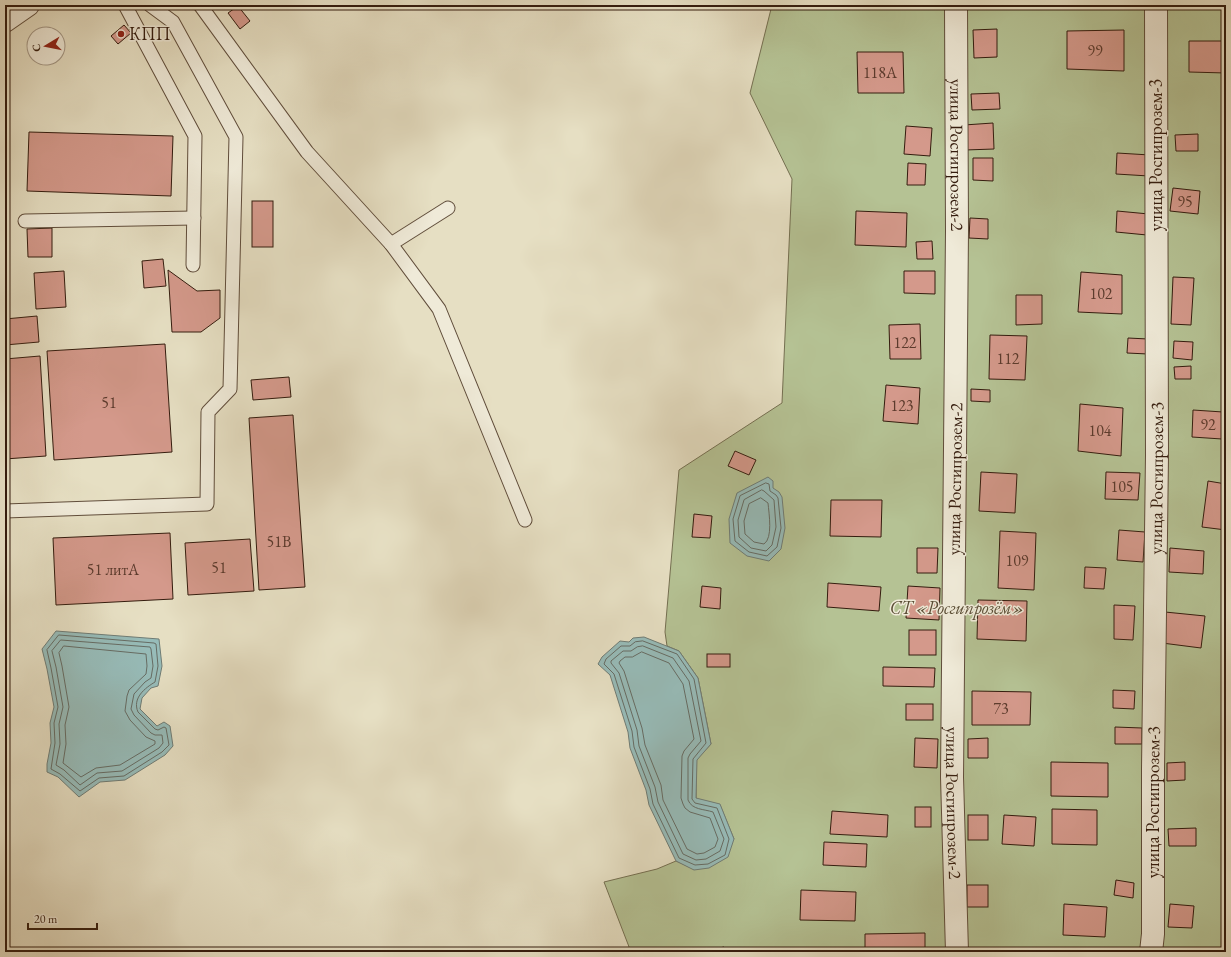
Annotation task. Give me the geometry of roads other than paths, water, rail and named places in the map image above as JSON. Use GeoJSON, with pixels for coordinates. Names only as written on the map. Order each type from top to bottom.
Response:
{"type":"FeatureCollection","features":[{"type":"Feature","properties":{"kind":"street"},"geometry":{"type":"LineString","coordinates":[[5,21],[28,5]]}},
{"type":"Feature","properties":{"kind":"street","name":"улица Росгипрозем-2"},"geometry":{"type":"LineString","coordinates":[[956,5],[957,239],[952,777],[957,952]]}},
{"type":"Feature","properties":{"kind":"street","name":"улица Росгипрозем-3"},"geometry":{"type":"LineString","coordinates":[[1151,952],[1153,934],[1153,769],[1157,455],[1156,5]]}},
{"type":"Feature","properties":{"kind":"lane"},"geometry":{"type":"LineString","coordinates":[[125,5],[195,136],[193,265]]}},
{"type":"Feature","properties":{"kind":"lane"},"geometry":{"type":"LineString","coordinates":[[5,511],[207,504],[208,412],[230,389],[236,137],[173,22],[150,5]]}},
{"type":"Feature","properties":{"kind":"lane"},"geometry":{"type":"LineString","coordinates":[[200,5],[307,152],[391,244],[439,309],[525,520]]}},
{"type":"Feature","properties":{"kind":"lane"},"geometry":{"type":"LineString","coordinates":[[391,244],[448,208]]}},
{"type":"Feature","properties":{"kind":"lane"},"geometry":{"type":"LineString","coordinates":[[25,221],[194,218]]}},
{"type":"Feature","properties":{"kind":"water"},"geometry":{"type":"Polygon","coordinates":[[[768,477],[773,481],[773,488],[779,492],[782,497],[785,528],[781,549],[769,561],[747,556],[730,543],[729,519],[737,493],[768,477]]]}},
{"type":"Feature","properties":{"kind":"water"},"geometry":{"type":"Polygon","coordinates":[[[56,631],[159,639],[162,666],[158,686],[151,688],[142,698],[140,709],[157,726],[164,722],[170,726],[173,746],[165,755],[125,780],[100,782],[79,797],[58,777],[47,772],[51,743],[50,723],[54,707],[42,649],[56,631]]]}},
{"type":"Feature","properties":{"kind":"water"},"geometry":{"type":"Polygon","coordinates":[[[644,637],[679,651],[698,678],[711,744],[697,760],[696,798],[720,804],[734,839],[728,857],[709,868],[694,870],[676,861],[649,805],[646,790],[630,748],[628,732],[610,675],[598,664],[602,657],[620,641],[629,642],[633,638],[644,637]]]}},
{"type":"Feature","properties":{"kind":"place","name":"КПП"},"geometry":{"type":"Point","coordinates":[121,34]}},
{"type":"Feature","properties":{"kind":"park label","name":"СТ «Росгипрозём»"},"geometry":{"type":"Point","coordinates":[957,608]}}]}
